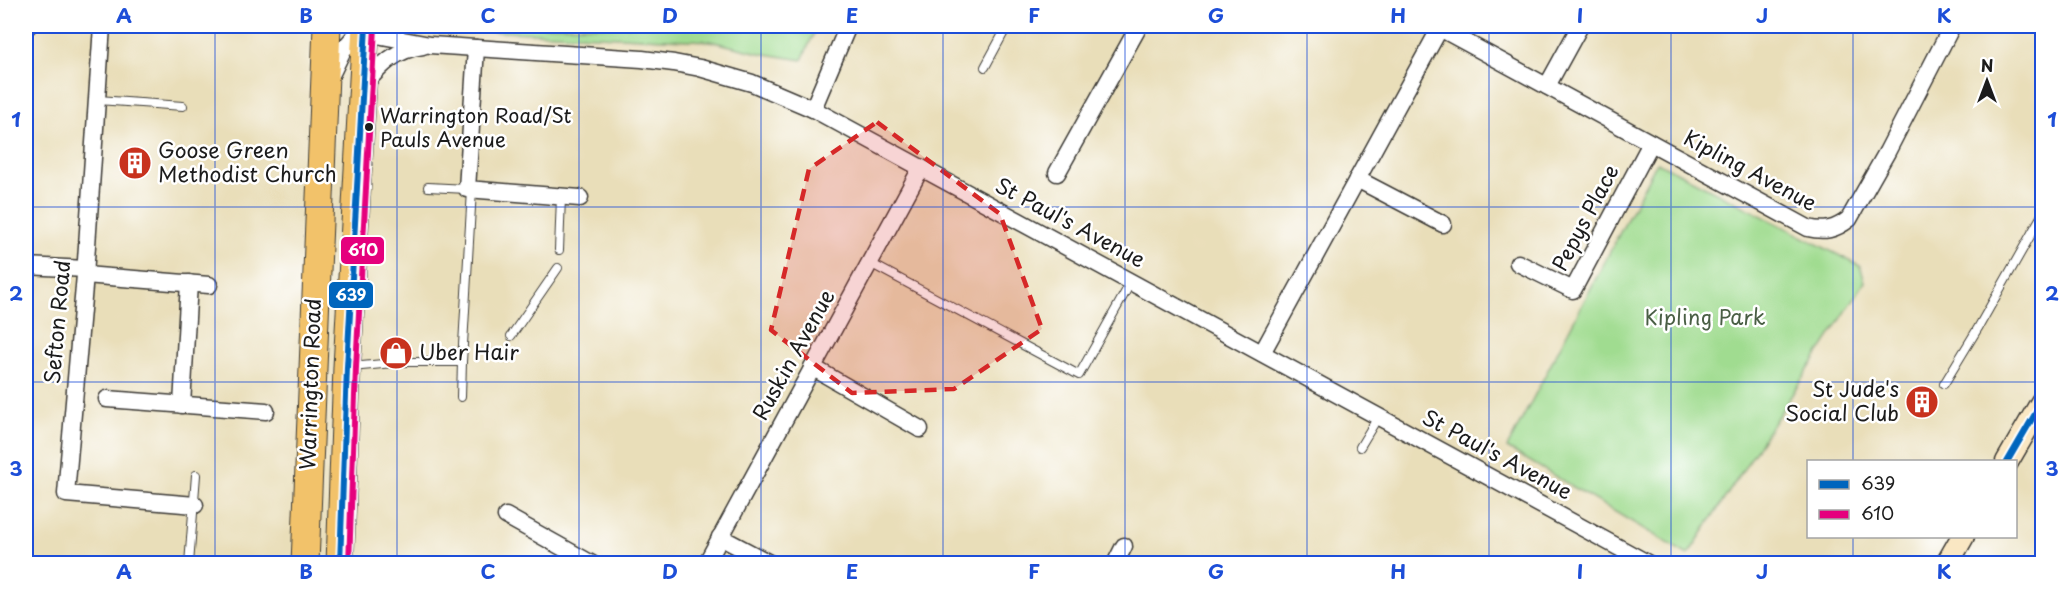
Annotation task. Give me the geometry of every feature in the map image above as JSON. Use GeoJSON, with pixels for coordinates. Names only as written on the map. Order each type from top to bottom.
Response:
{"type":"FeatureCollection","features":[{"type":"Feature","properties":{"kind":"highway","name":"Warrington Road"},"geometry":{"type":"LineString","coordinates":[[304,564],[327,26]]}},
{"type":"Feature","properties":{"kind":"highway","name":"Warrington Road"},"geometry":{"type":"LineString","coordinates":[[340,564],[347,367],[366,29]]}},
{"type":"Feature","properties":{"kind":"main road"},"geometry":{"type":"LineString","coordinates":[[2008,460],[2043,402]]}},
{"type":"Feature","properties":{"kind":"main road"},"geometry":{"type":"LineString","coordinates":[[1947,564],[1962,538]]}},
{"type":"Feature","properties":{"kind":"street","name":"Sefton Road"},"geometry":{"type":"LineString","coordinates":[[102,26],[86,272],[66,494],[195,505]]}},
{"type":"Feature","properties":{"kind":"street"},"geometry":{"type":"LineString","coordinates":[[813,109],[848,26]]}},
{"type":"Feature","properties":{"kind":"street"},"geometry":{"type":"LineString","coordinates":[[1057,173],[1138,26]]}},
{"type":"Feature","properties":{"kind":"street"},"geometry":{"type":"LineString","coordinates":[[1547,86],[1580,26]]}},
{"type":"Feature","properties":{"kind":"street","name":"Kipling Avenue"},"geometry":{"type":"LineString","coordinates":[[1438,27],[1808,228],[1818,231],[1839,226],[1848,219],[1887,152],[1952,26]]}},
{"type":"Feature","properties":{"kind":"street"},"geometry":{"type":"LineString","coordinates":[[1262,353],[1438,27]]}},
{"type":"Feature","properties":{"kind":"street"},"geometry":{"type":"LineString","coordinates":[[324,95],[332,72],[344,50],[353,38],[366,29]]}},
{"type":"Feature","properties":{"kind":"street","name":"St Paul's Avenue"},"geometry":{"type":"LineString","coordinates":[[366,29],[430,45],[642,58],[700,68],[752,83],[813,109],[1262,353],[1629,559],[1649,564]]}},
{"type":"Feature","properties":{"kind":"street","name":"St Paul's Avenue"},"geometry":{"type":"LineString","coordinates":[[364,85],[392,56],[409,49],[430,45]]}},
{"type":"Feature","properties":{"kind":"street"},"geometry":{"type":"LineString","coordinates":[[476,48],[470,190],[580,198]]}},
{"type":"Feature","properties":{"kind":"street","name":"Pepys Place"},"geometry":{"type":"LineString","coordinates":[[1518,263],[1573,290],[1651,143]]}},
{"type":"Feature","properties":{"kind":"street","name":"Ruskin Avenue"},"geometry":{"type":"LineString","coordinates":[[706,564],[921,168]]}},
{"type":"Feature","properties":{"kind":"street"},"geometry":{"type":"LineString","coordinates":[[1357,179],[1443,224]]}},
{"type":"Feature","properties":{"kind":"street"},"geometry":{"type":"LineString","coordinates":[[26,266],[209,285]]}},
{"type":"Feature","properties":{"kind":"street"},"geometry":{"type":"LineString","coordinates":[[182,405],[189,283]]}},
{"type":"Feature","properties":{"kind":"street"},"geometry":{"type":"LineString","coordinates":[[812,367],[920,429]]}},
{"type":"Feature","properties":{"kind":"street"},"geometry":{"type":"LineString","coordinates":[[107,399],[266,411]]}},
{"type":"Feature","properties":{"kind":"street"},"geometry":{"type":"LineString","coordinates":[[506,516],[592,564]]}},
{"type":"Feature","properties":{"kind":"street"},"geometry":{"type":"LineString","coordinates":[[720,537],[771,564]]}},
{"type":"Feature","properties":{"kind":"street"},"geometry":{"type":"LineString","coordinates":[[1115,564],[1124,546]]}},
{"type":"Feature","properties":{"kind":"lane"},"geometry":{"type":"LineString","coordinates":[[985,67],[1005,26]]}},
{"type":"Feature","properties":{"kind":"lane"},"geometry":{"type":"LineString","coordinates":[[98,100],[183,106]]}},
{"type":"Feature","properties":{"kind":"lane"},"geometry":{"type":"LineString","coordinates":[[428,187],[470,190],[461,397]]}},
{"type":"Feature","properties":{"kind":"lane"},"geometry":{"type":"LineString","coordinates":[[559,250],[561,197]]}},
{"type":"Feature","properties":{"kind":"lane"},"geometry":{"type":"LineString","coordinates":[[1944,384],[2043,215]]}},
{"type":"Feature","properties":{"kind":"lane"},"geometry":{"type":"LineString","coordinates":[[870,263],[1079,375],[1131,282]]}},
{"type":"Feature","properties":{"kind":"lane"},"geometry":{"type":"LineString","coordinates":[[512,336],[558,268]]}},
{"type":"Feature","properties":{"kind":"lane"},"geometry":{"type":"LineString","coordinates":[[347,367],[404,362],[462,362]]}},
{"type":"Feature","properties":{"kind":"lane"},"geometry":{"type":"LineString","coordinates":[[1360,447],[1378,417]]}},
{"type":"Feature","properties":{"kind":"lane"},"geometry":{"type":"LineString","coordinates":[[189,564],[196,475]]}},
{"type":"Feature","properties":{"kind":"highlighted area"},"geometry":{"type":"Polygon","coordinates":[[[877,122],[1000,214],[1042,329],[954,389],[852,393],[771,330],[809,169],[877,122]]]}},
{"type":"Feature","properties":{"kind":"green space"},"geometry":{"type":"Polygon","coordinates":[[[437,26],[817,26],[802,60],[759,53],[710,41],[437,29],[437,26]]]}},
{"type":"Feature","properties":{"kind":"green space","name":"Kipling Park"},"geometry":{"type":"Polygon","coordinates":[[[1657,162],[1860,266],[1865,282],[1688,555],[1507,448],[1657,162]]]}},
{"type":"Feature","properties":{"kind":"transit line","name":"639"},"geometry":{"type":"LineString","coordinates":[[340,564],[347,367],[366,26]]}},
{"type":"Feature","properties":{"kind":"transit line","name":"610"},"geometry":{"type":"LineString","coordinates":[[349,564],[356,367],[375,27]]}},
{"type":"Feature","properties":{"kind":"transit line","name":"639"},"geometry":{"type":"LineString","coordinates":[[2008,460],[2042,402]]}},
{"type":"Feature","properties":{"kind":"place","name":"Warrington Road/St Pauls Avenue"},"geometry":{"type":"Point","coordinates":[369,127]}},
{"type":"Feature","properties":{"kind":"place","name":"Goose Green Methodist Church"},"geometry":{"type":"Point","coordinates":[135,163]}},
{"type":"Feature","properties":{"kind":"place","name":"Uber Hair"},"geometry":{"type":"Point","coordinates":[396,353]}},
{"type":"Feature","properties":{"kind":"place","name":"St Jude's Social Club"},"geometry":{"type":"Point","coordinates":[1922,402]}}]}
